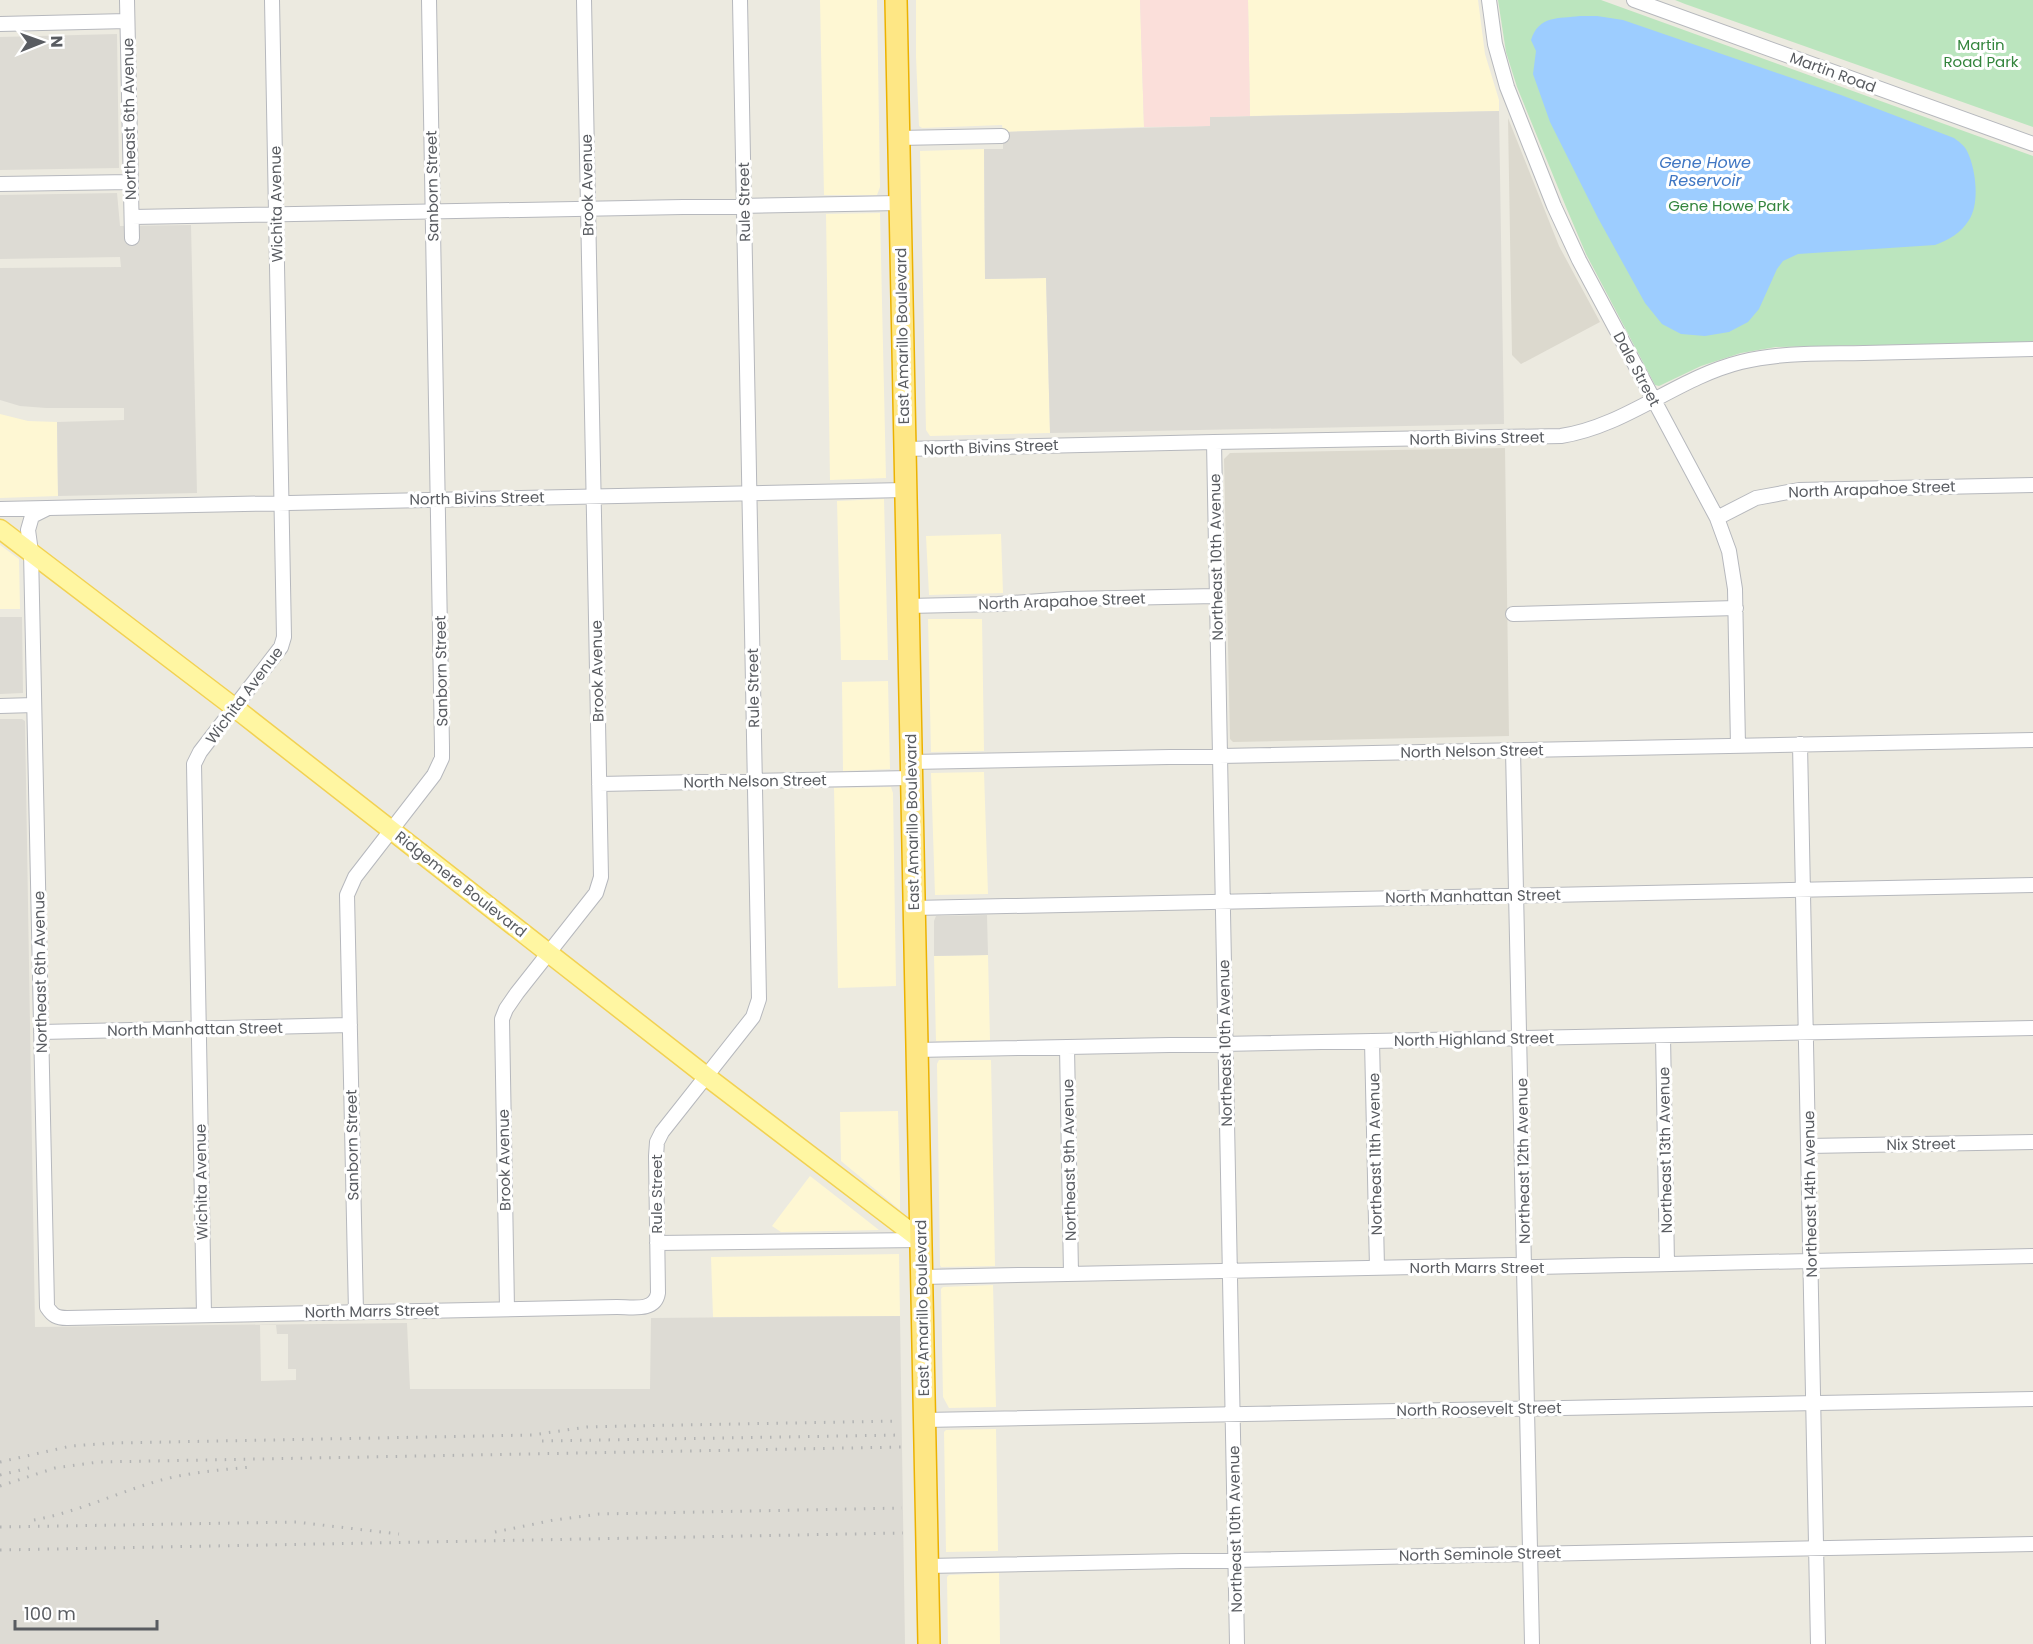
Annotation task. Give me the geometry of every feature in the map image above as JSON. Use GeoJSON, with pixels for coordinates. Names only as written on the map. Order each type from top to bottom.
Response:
{"type":"FeatureCollection","features":[{"type":"Feature","properties":{"kind":"highway","name":"East Amarillo Boulevard"},"geometry":{"type":"LineString","coordinates":[[896,0],[929,1644]]}},
{"type":"Feature","properties":{"kind":"main road","name":"Ridgemere Boulevard"},"geometry":{"type":"LineString","coordinates":[[0,529],[235,708],[706,1076],[921,1240]]}},
{"type":"Feature","properties":{"kind":"street","name":"Northeast 6th Avenue"},"geometry":{"type":"LineString","coordinates":[[127,0],[132,238]]}},
{"type":"Feature","properties":{"kind":"street","name":"Wichita Avenue"},"geometry":{"type":"LineString","coordinates":[[204,1315],[194,764],[200,752],[284,642],[272,0]]}},
{"type":"Feature","properties":{"kind":"street","name":"Sanborn Street"},"geometry":{"type":"LineString","coordinates":[[356,1312],[347,895],[355,877],[434,775],[442,758],[429,0]]}},
{"type":"Feature","properties":{"kind":"street","name":"Brook Avenue"},"geometry":{"type":"LineString","coordinates":[[507,1309],[502,1019],[511,1001],[599,888],[601,868],[584,0]]}},
{"type":"Feature","properties":{"kind":"street","name":"Rule Street"},"geometry":{"type":"LineString","coordinates":[[617,1307],[649,1306],[657,1299],[657,1142],[662,1132],[753,1017],[759,999],[740,0]]}},
{"type":"Feature","properties":{"kind":"street","name":"Dale Street"},"geometry":{"type":"LineString","coordinates":[[1489,0],[1495,44],[1507,87],[1558,216],[1579,260],[1717,518],[1731,561],[1736,608],[1738,746]]}},
{"type":"Feature","properties":{"kind":"street","name":"Martin Road"},"geometry":{"type":"LineString","coordinates":[[1634,0],[2033,144]]}},
{"type":"Feature","properties":{"kind":"street"},"geometry":{"type":"LineString","coordinates":[[0,24],[127,21]]}},
{"type":"Feature","properties":{"kind":"street"},"geometry":{"type":"LineString","coordinates":[[898,138],[1002,136]]}},
{"type":"Feature","properties":{"kind":"street"},"geometry":{"type":"LineString","coordinates":[[0,184],[131,182]]}},
{"type":"Feature","properties":{"kind":"street"},"geometry":{"type":"LineString","coordinates":[[132,217],[900,203]]}},
{"type":"Feature","properties":{"kind":"street","name":"North Bivins Street"},"geometry":{"type":"LineString","coordinates":[[904,449],[1214,441],[1560,436],[1597,428],[1712,371],[1742,362],[1775,356],[2033,349]]}},
{"type":"Feature","properties":{"kind":"street","name":"Northeast 10th Avenue"},"geometry":{"type":"LineString","coordinates":[[1214,441],[1237,1644]]}},
{"type":"Feature","properties":{"kind":"street","name":"North Arapahoe Street"},"geometry":{"type":"LineString","coordinates":[[1717,518],[1756,498],[1799,490],[2033,485]]}},
{"type":"Feature","properties":{"kind":"street","name":"North Bivins Street"},"geometry":{"type":"LineString","coordinates":[[0,509],[905,490]]}},
{"type":"Feature","properties":{"kind":"street"},"geometry":{"type":"LineString","coordinates":[[31,552],[29,523],[38,512],[48,508]]}},
{"type":"Feature","properties":{"kind":"street","name":"Northeast 6th Avenue"},"geometry":{"type":"LineString","coordinates":[[31,552],[47,1307],[56,1317],[128,1317]]}},
{"type":"Feature","properties":{"kind":"street","name":"North Arapahoe Street"},"geometry":{"type":"LineString","coordinates":[[908,606],[998,604],[1068,599],[1216,596]]}},
{"type":"Feature","properties":{"kind":"street"},"geometry":{"type":"LineString","coordinates":[[1513,614],[1736,608]]}},
{"type":"Feature","properties":{"kind":"street"},"geometry":{"type":"LineString","coordinates":[[0,706],[34,705]]}},
{"type":"Feature","properties":{"kind":"street","name":"North Nelson Street"},"geometry":{"type":"LineString","coordinates":[[599,784],[755,781],[911,770],[1220,756],[2033,740]]}},
{"type":"Feature","properties":{"kind":"street","name":"Northeast 14th Avenue"},"geometry":{"type":"LineString","coordinates":[[1800,744],[1818,1644]]}},
{"type":"Feature","properties":{"kind":"street","name":"Northeast 12th Avenue"},"geometry":{"type":"LineString","coordinates":[[1513,750],[1532,1644]]}},
{"type":"Feature","properties":{"kind":"street","name":"North Manhattan Street"},"geometry":{"type":"LineString","coordinates":[[913,908],[2033,885]]}},
{"type":"Feature","properties":{"kind":"street","name":"North Manhattan Street"},"geometry":{"type":"LineString","coordinates":[[41,1032],[350,1025]]}},
{"type":"Feature","properties":{"kind":"street","name":"North Highland Street"},"geometry":{"type":"LineString","coordinates":[[916,1050],[2033,1028]]}},
{"type":"Feature","properties":{"kind":"street","name":"Northeast 13th Avenue"},"geometry":{"type":"LineString","coordinates":[[1663,1036],[1667,1264]]}},
{"type":"Feature","properties":{"kind":"street","name":"Northeast 11th Avenue"},"geometry":{"type":"LineString","coordinates":[[1372,1041],[1377,1268]]}},
{"type":"Feature","properties":{"kind":"street","name":"Northeast 9th Avenue"},"geometry":{"type":"LineString","coordinates":[[1067,1047],[1071,1274]]}},
{"type":"Feature","properties":{"kind":"street","name":"Nix Street"},"geometry":{"type":"LineString","coordinates":[[1808,1146],[2033,1142]]}},
{"type":"Feature","properties":{"kind":"street"},"geometry":{"type":"LineString","coordinates":[[657,1243],[921,1240]]}},
{"type":"Feature","properties":{"kind":"street","name":"North Marrs Street"},"geometry":{"type":"LineString","coordinates":[[921,1277],[2033,1256]]}},
{"type":"Feature","properties":{"kind":"street","name":"North Marrs Street"},"geometry":{"type":"LineString","coordinates":[[128,1317],[617,1307]]}},
{"type":"Feature","properties":{"kind":"street","name":"North Roosevelt Street"},"geometry":{"type":"LineString","coordinates":[[924,1420],[2033,1399]]}},
{"type":"Feature","properties":{"kind":"street","name":"North Seminole Street"},"geometry":{"type":"LineString","coordinates":[[927,1566],[2033,1544]]}},
{"type":"Feature","properties":{"kind":"shaded area"},"geometry":{"type":"Polygon","coordinates":[[[820,0],[877,0],[880,187],[877,195],[824,195],[820,0]]]}},
{"type":"Feature","properties":{"kind":"shaded area"},"geometry":{"type":"Polygon","coordinates":[[[916,0],[1140,0],[1144,127],[1003,132],[1002,125],[922,128],[919,126],[916,0]]]}},
{"type":"Feature","properties":{"kind":"shaded area"},"geometry":{"type":"Polygon","coordinates":[[[1140,0],[1248,0],[1250,116],[1210,117],[1210,126],[1144,127],[1140,0]]]}},
{"type":"Feature","properties":{"kind":"shaded area"},"geometry":{"type":"Polygon","coordinates":[[[1248,0],[1478,0],[1485,54],[1499,100],[1499,111],[1250,116],[1248,0]]]}},
{"type":"Feature","properties":{"kind":"shaded area"},"geometry":{"type":"Polygon","coordinates":[[[117,34],[119,168],[0,170],[0,37],[117,34]]]}},
{"type":"Feature","properties":{"kind":"shaded area"},"geometry":{"type":"Polygon","coordinates":[[[1499,111],[1504,424],[1050,433],[1046,278],[985,279],[984,149],[1003,149],[1003,132],[1209,126],[1209,117],[1499,111]]]}},
{"type":"Feature","properties":{"kind":"shaded area"},"geometry":{"type":"Polygon","coordinates":[[[1508,118],[1559,246],[1600,322],[1521,364],[1512,355],[1508,118]]]}},
{"type":"Feature","properties":{"kind":"shaded area"},"geometry":{"type":"Polygon","coordinates":[[[984,149],[985,279],[1046,278],[1050,433],[930,436],[926,430],[920,151],[984,149]]]}},
{"type":"Feature","properties":{"kind":"shaded area"},"geometry":{"type":"Polygon","coordinates":[[[117,193],[120,226],[191,225],[197,493],[58,496],[57,422],[124,420],[124,408],[46,408],[20,406],[0,400],[0,268],[121,267],[120,257],[0,259],[0,195],[117,193]]]}},
{"type":"Feature","properties":{"kind":"shaded area"},"geometry":{"type":"Polygon","coordinates":[[[880,213],[886,478],[830,480],[826,214],[880,213]]]}},
{"type":"Feature","properties":{"kind":"shaded area"},"geometry":{"type":"Polygon","coordinates":[[[0,414],[28,421],[57,422],[58,496],[0,498],[0,414]]]}},
{"type":"Feature","properties":{"kind":"shaded area"},"geometry":{"type":"Polygon","coordinates":[[[1505,448],[1509,736],[1233,742],[1230,739],[1224,459],[1230,453],[1505,448]]]}},
{"type":"Feature","properties":{"kind":"shaded area"},"geometry":{"type":"Polygon","coordinates":[[[884,499],[888,660],[841,660],[837,501],[884,499]]]}},
{"type":"Feature","properties":{"kind":"shaded area"},"geometry":{"type":"Polygon","coordinates":[[[1001,534],[1003,593],[929,595],[926,536],[1001,534]]]}},
{"type":"Feature","properties":{"kind":"shaded area"},"geometry":{"type":"Polygon","coordinates":[[[0,545],[19,559],[20,609],[0,609],[0,545]]]}},
{"type":"Feature","properties":{"kind":"shaded area"},"geometry":{"type":"Polygon","coordinates":[[[0,617],[22,617],[23,693],[0,694],[0,617]]]}},
{"type":"Feature","properties":{"kind":"shaded area"},"geometry":{"type":"Polygon","coordinates":[[[928,619],[982,619],[984,751],[931,752],[928,619]]]}},
{"type":"Feature","properties":{"kind":"shaded area"},"geometry":{"type":"Polygon","coordinates":[[[888,681],[890,769],[843,771],[842,682],[888,681]]]}},
{"type":"Feature","properties":{"kind":"shaded area"},"geometry":{"type":"Polygon","coordinates":[[[0,719],[25,721],[35,1327],[407,1323],[410,1389],[650,1389],[651,1318],[900,1316],[905,1644],[0,1644],[0,719]],[[260,1325],[261,1381],[296,1380],[296,1369],[288,1369],[288,1334],[277,1334],[276,1325],[260,1325]]]}},
{"type":"Feature","properties":{"kind":"shaded area"},"geometry":{"type":"Polygon","coordinates":[[[984,772],[988,894],[935,895],[931,773],[984,772]]]}},
{"type":"Feature","properties":{"kind":"shaded area"},"geometry":{"type":"Polygon","coordinates":[[[891,787],[893,793],[896,986],[838,988],[834,788],[891,787]]]}},
{"type":"Feature","properties":{"kind":"shaded area"},"geometry":{"type":"Polygon","coordinates":[[[987,915],[988,955],[934,956],[936,916],[987,915]]]}},
{"type":"Feature","properties":{"kind":"shaded area"},"geometry":{"type":"Polygon","coordinates":[[[988,955],[990,1040],[936,1041],[934,956],[988,955]]]}},
{"type":"Feature","properties":{"kind":"shaded area"},"geometry":{"type":"Polygon","coordinates":[[[939,1060],[991,1060],[995,1266],[941,1267],[940,1265],[937,1064],[939,1060]]]}},
{"type":"Feature","properties":{"kind":"shaded area"},"geometry":{"type":"Polygon","coordinates":[[[898,1111],[900,1210],[841,1161],[840,1112],[898,1111]]]}},
{"type":"Feature","properties":{"kind":"shaded area"},"geometry":{"type":"Polygon","coordinates":[[[810,1176],[879,1230],[781,1232],[772,1226],[810,1176]]]}},
{"type":"Feature","properties":{"kind":"shaded area"},"geometry":{"type":"Polygon","coordinates":[[[899,1254],[900,1316],[713,1317],[711,1257],[899,1254]]]}},
{"type":"Feature","properties":{"kind":"shaded area"},"geometry":{"type":"Polygon","coordinates":[[[993,1285],[996,1407],[949,1408],[943,1397],[941,1289],[943,1287],[993,1285]]]}},
{"type":"Feature","properties":{"kind":"shaded area"},"geometry":{"type":"Polygon","coordinates":[[[996,1429],[998,1551],[946,1552],[944,1432],[946,1430],[996,1429]]]}},
{"type":"Feature","properties":{"kind":"shaded area"},"geometry":{"type":"Polygon","coordinates":[[[999,1573],[1000,1644],[948,1644],[947,1577],[949,1575],[999,1573]]]}},
{"type":"Feature","properties":{"kind":"green space","name":"Gene Howe Reservoir"},"geometry":{"type":"Polygon","coordinates":[[[1498,0],[1601,0],[2033,156],[2033,342],[1776,347],[1741,353],[1701,366],[1659,386],[1655,385],[1586,254],[1517,87],[1506,52],[1498,0]]]}},
{"type":"Feature","properties":{"kind":"green space","name":"Martin Road Park"},"geometry":{"type":"Polygon","coordinates":[[[1675,0],[2033,0],[2033,127],[1685,4],[1675,0]]]}},
{"type":"Feature","properties":{"kind":"water","name":"Gene Howe Reservoir"},"geometry":{"type":"Polygon","coordinates":[[[1580,16],[1623,20],[1841,95],[1954,138],[1967,151],[1973,167],[1976,195],[1969,220],[1954,235],[1935,245],[1798,254],[1783,261],[1777,269],[1759,309],[1748,322],[1729,332],[1705,336],[1681,334],[1662,324],[1645,303],[1598,218],[1550,122],[1533,74],[1536,51],[1531,40],[1534,32],[1544,22],[1557,18],[1580,16]]]}},
{"type":"Feature","properties":{"kind":"railway"},"geometry":{"type":"LineString","coordinates":[[0,1462],[71,1446],[114,1443],[532,1435],[587,1427],[899,1421]]}},
{"type":"Feature","properties":{"kind":"railway"},"geometry":{"type":"LineString","coordinates":[[542,1441],[902,1435]]}},
{"type":"Feature","properties":{"kind":"railway"},"geometry":{"type":"LineString","coordinates":[[0,1486],[55,1468],[98,1462],[902,1447]]}},
{"type":"Feature","properties":{"kind":"railway"},"geometry":{"type":"LineString","coordinates":[[34,1520],[63,1513],[173,1477],[252,1467]]}},
{"type":"Feature","properties":{"kind":"railway"},"geometry":{"type":"LineString","coordinates":[[0,1475],[29,1468]]}},
{"type":"Feature","properties":{"kind":"railway"},"geometry":{"type":"LineString","coordinates":[[495,1532],[599,1514],[902,1508]]}},
{"type":"Feature","properties":{"kind":"railway"},"geometry":{"type":"LineString","coordinates":[[0,1527],[296,1522],[399,1534]]}},
{"type":"Feature","properties":{"kind":"railway"},"geometry":{"type":"LineString","coordinates":[[0,1550],[903,1533]]}},
{"type":"Feature","properties":{"kind":"park label","name":"Gene Howe Park"},"geometry":{"type":"Point","coordinates":[1729,205]}}]}
